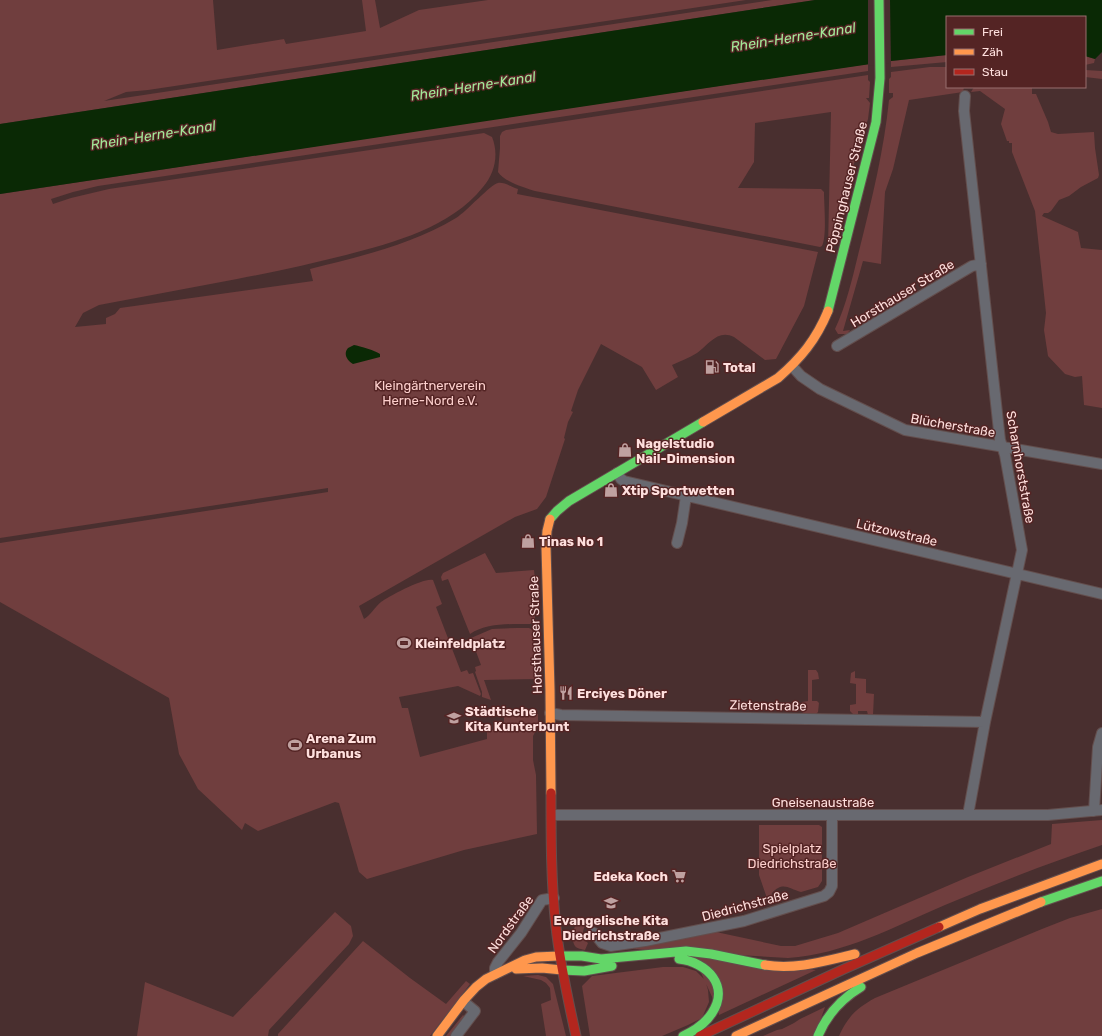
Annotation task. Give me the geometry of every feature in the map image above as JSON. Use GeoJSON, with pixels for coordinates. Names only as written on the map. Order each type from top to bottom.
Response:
{"type":"FeatureCollection","features":[{"type":"Feature","properties":{"kind":"main road","name":"Pöppinghauser Straße"},"geometry":{"type":"LineString","coordinates":[[792,366],[805,354],[820,331],[828,312],[876,122],[880,78],[879,0]]}},
{"type":"Feature","properties":{"kind":"main road","name":"Horsthauser Straße"},"geometry":{"type":"LineString","coordinates":[[576,1036],[556,935],[551,844],[552,815],[546,547],[550,518],[555,511],[569,501],[778,378],[792,366]]}},
{"type":"Feature","properties":{"kind":"main road"},"geometry":{"type":"LineString","coordinates":[[700,1036],[980,909],[1102,864]]}},
{"type":"Feature","properties":{"kind":"main road"},"geometry":{"type":"LineString","coordinates":[[736,1036],[926,949],[1031,906],[1102,881]]}},
{"type":"Feature","properties":{"kind":"main road","name":"Nordstraße"},"geometry":{"type":"LineString","coordinates":[[437,1036],[477,986],[495,974],[511,968],[515,964],[540,956],[582,956],[601,959],[686,951],[711,954],[772,966],[811,965],[832,961],[855,954],[908,931],[929,931]]}},
{"type":"Feature","properties":{"kind":"main road"},"geometry":{"type":"LineString","coordinates":[[818,1036],[822,1025],[835,1007],[854,991],[880,977],[923,958],[926,949]]}},
{"type":"Feature","properties":{"kind":"main road","name":"Nordstraße"},"geometry":{"type":"LineString","coordinates":[[511,968],[542,968],[584,971],[616,965],[668,959],[683,958],[694,961],[704,966],[711,973],[716,984],[716,1004],[714,1010],[699,1026],[683,1036]]}},
{"type":"Feature","properties":{"kind":"street","name":"Scharnhorststraße"},"geometry":{"type":"LineString","coordinates":[[965,96],[964,111],[1002,447],[1005,455],[1022,550],[985,722],[968,815]]}},
{"type":"Feature","properties":{"kind":"street","name":"Horsthauser Straße"},"geometry":{"type":"LineString","coordinates":[[837,346],[972,266],[981,264]]}},
{"type":"Feature","properties":{"kind":"street","name":"Blücherstraße"},"geometry":{"type":"LineString","coordinates":[[792,366],[801,376],[820,389],[905,430],[1102,464]]}},
{"type":"Feature","properties":{"kind":"street","name":"Lützowstraße"},"geometry":{"type":"LineString","coordinates":[[617,473],[624,481],[1102,594]]}},
{"type":"Feature","properties":{"kind":"street"},"geometry":{"type":"LineString","coordinates":[[677,544],[686,496]]}},
{"type":"Feature","properties":{"kind":"street","name":"Zietenstraße"},"geometry":{"type":"LineString","coordinates":[[550,713],[561,715],[985,722]]}},
{"type":"Feature","properties":{"kind":"street","name":"Gneisenaustraße"},"geometry":{"type":"LineString","coordinates":[[552,815],[1048,815],[1098,811],[1098,747],[1102,734]]}},
{"type":"Feature","properties":{"kind":"street","name":"Diedrichstraße"},"geometry":{"type":"LineString","coordinates":[[594,932],[602,943],[611,946],[646,941],[744,921],[824,896],[829,892],[832,886],[832,815]]}},
{"type":"Feature","properties":{"kind":"street","name":"Nordstraße"},"geometry":{"type":"LineString","coordinates":[[495,974],[495,968],[498,962],[525,928],[542,900],[554,898]]}},
{"type":"Feature","properties":{"kind":"street"},"geometry":{"type":"LineString","coordinates":[[456,1036],[475,1011],[464,1002]]}},
{"type":"Feature","properties":{"kind":"green space"},"geometry":{"type":"Polygon","coordinates":[[[0,0],[213,0],[217,50],[284,39],[286,44],[366,31],[362,0],[375,0],[380,28],[419,10],[488,0],[746,0],[148,90],[126,92],[104,101],[772,0],[815,0],[0,124],[0,0]]]}},
{"type":"Feature","properties":{"kind":"green space"},"geometry":{"type":"Polygon","coordinates":[[[946,55],[946,62],[891,67],[891,61],[946,55]]]}},
{"type":"Feature","properties":{"kind":"green space"},"geometry":{"type":"Polygon","coordinates":[[[1086,56],[1095,59],[1094,63],[1086,65],[1086,56]]]}},
{"type":"Feature","properties":{"kind":"green space","name":"Kleingärtnerverein Herne-Nord e.V."},"geometry":{"type":"Polygon","coordinates":[[[868,64],[868,71],[98,186],[51,199],[53,204],[109,189],[484,133],[492,137],[494,143],[495,163],[487,182],[483,187],[470,201],[455,213],[420,232],[383,245],[305,265],[99,305],[83,313],[75,327],[106,324],[106,318],[115,314],[120,308],[313,281],[310,269],[385,249],[421,236],[456,218],[490,188],[498,183],[518,189],[517,194],[818,252],[804,306],[776,359],[765,360],[734,337],[728,335],[718,336],[697,353],[672,365],[678,377],[656,390],[642,367],[601,344],[578,390],[571,411],[573,412],[568,422],[565,439],[546,497],[537,509],[515,517],[359,606],[364,619],[381,602],[391,596],[415,584],[433,580],[442,604],[436,607],[461,672],[467,670],[469,674],[473,673],[481,694],[480,696],[458,686],[399,697],[402,708],[408,708],[420,757],[487,739],[487,730],[501,730],[504,727],[504,717],[506,715],[538,714],[538,726],[533,736],[533,760],[536,775],[537,834],[464,850],[367,879],[359,872],[339,803],[335,802],[258,831],[245,823],[242,830],[198,789],[179,754],[169,698],[0,602],[0,543],[328,492],[328,488],[0,538],[0,194],[868,64]]]}},
{"type":"Feature","properties":{"kind":"green space"},"geometry":{"type":"Polygon","coordinates":[[[930,67],[946,67],[946,88],[964,88],[963,92],[909,100],[893,169],[885,192],[881,264],[863,261],[843,331],[850,330],[847,334],[838,334],[835,329],[855,268],[877,174],[889,100],[893,97],[893,93],[889,93],[889,79],[891,77],[891,72],[930,67]]]}},
{"type":"Feature","properties":{"kind":"green space"},"geometry":{"type":"Polygon","coordinates":[[[1086,70],[1102,71],[1102,79],[1086,77],[1086,70]]]}},
{"type":"Feature","properties":{"kind":"green space"},"geometry":{"type":"Polygon","coordinates":[[[868,75],[868,80],[870,82],[869,98],[866,98],[870,103],[868,119],[828,247],[831,112],[755,123],[754,162],[738,188],[821,189],[824,192],[825,228],[824,241],[820,247],[535,191],[509,181],[498,172],[500,136],[502,132],[506,130],[868,75]]]}},
{"type":"Feature","properties":{"kind":"green space"},"geometry":{"type":"Polygon","coordinates":[[[973,88],[1032,88],[1032,94],[1036,94],[1051,132],[1058,134],[1094,132],[1099,175],[1098,178],[1081,187],[1069,196],[1059,200],[1051,211],[1044,213],[1042,216],[1078,232],[1081,248],[1102,250],[1102,408],[1084,405],[1082,376],[1075,377],[1065,374],[1048,356],[1044,330],[1046,313],[1035,211],[1012,152],[1012,143],[1007,141],[1001,124],[1005,109],[980,91],[971,92],[973,88]]]}},
{"type":"Feature","properties":{"kind":"green space"},"geometry":{"type":"Polygon","coordinates":[[[485,553],[496,573],[534,570],[535,579],[532,586],[535,619],[533,619],[533,623],[491,626],[477,630],[470,634],[448,579],[442,581],[441,577],[443,573],[485,553]]]}},
{"type":"Feature","properties":{"kind":"green space"},"geometry":{"type":"Polygon","coordinates":[[[529,628],[533,630],[535,675],[537,679],[484,680],[491,700],[482,697],[482,692],[475,672],[475,667],[481,665],[471,638],[492,629],[529,628]]]}},
{"type":"Feature","properties":{"kind":"green space"},"geometry":{"type":"Polygon","coordinates":[[[808,670],[816,670],[818,673],[819,679],[812,680],[812,701],[817,701],[819,703],[818,712],[816,714],[803,713],[801,710],[802,702],[808,701],[808,670]]]}},
{"type":"Feature","properties":{"kind":"green space"},"geometry":{"type":"Polygon","coordinates":[[[855,671],[855,678],[866,679],[866,693],[874,694],[873,715],[868,715],[867,711],[858,711],[858,714],[853,714],[850,711],[850,705],[856,704],[856,684],[850,683],[851,673],[855,671]]]}},
{"type":"Feature","properties":{"kind":"green space"},"geometry":{"type":"Polygon","coordinates":[[[1102,820],[1102,845],[984,889],[868,938],[829,951],[788,958],[633,949],[650,944],[716,932],[781,946],[795,946],[838,933],[968,877],[1051,844],[1052,824],[1102,820]]]}},
{"type":"Feature","properties":{"kind":"green space","name":"Spielplatz Diedrichstraße"},"geometry":{"type":"Polygon","coordinates":[[[759,825],[819,825],[822,827],[822,881],[818,887],[801,892],[786,887],[779,887],[772,893],[769,904],[759,875],[759,825]]]}},
{"type":"Feature","properties":{"kind":"green space"},"geometry":{"type":"Polygon","coordinates":[[[1102,909],[1102,1036],[839,1036],[846,1023],[854,1013],[863,1005],[875,998],[1070,918],[1102,909]]]}},
{"type":"Feature","properties":{"kind":"green space"},"geometry":{"type":"Polygon","coordinates":[[[335,912],[351,926],[353,936],[349,944],[269,1030],[268,1036],[137,1036],[145,982],[233,1017],[335,912]]]}},
{"type":"Feature","properties":{"kind":"green space"},"geometry":{"type":"Polygon","coordinates":[[[580,922],[586,924],[583,934],[584,939],[588,943],[585,950],[576,947],[573,940],[575,926],[580,922]]]}},
{"type":"Feature","properties":{"kind":"green space"},"geometry":{"type":"Polygon","coordinates":[[[363,941],[446,1004],[466,981],[470,984],[430,1036],[278,1036],[278,1034],[363,941]]]}},
{"type":"Feature","properties":{"kind":"green space"},"geometry":{"type":"Polygon","coordinates":[[[693,955],[816,970],[719,1015],[693,955]]]}},
{"type":"Feature","properties":{"kind":"green space"},"geometry":{"type":"Polygon","coordinates":[[[663,967],[683,967],[696,971],[705,980],[709,1002],[702,1018],[662,1036],[590,1036],[582,986],[592,976],[663,967]]]}},
{"type":"Feature","properties":{"kind":"green space"},"geometry":{"type":"Polygon","coordinates":[[[538,975],[546,977],[553,984],[566,1036],[546,1036],[541,1004],[551,1000],[550,988],[541,980],[523,976],[538,975]]]}},
{"type":"Feature","properties":{"kind":"green space"},"geometry":{"type":"Polygon","coordinates":[[[825,1007],[815,1036],[763,1036],[782,1029],[825,1007]]]}},
{"type":"Feature","properties":{"kind":"green space"},"geometry":{"type":"Polygon","coordinates":[[[463,1015],[465,1017],[454,1036],[446,1036],[463,1015]]]}},
{"type":"Feature","properties":{"kind":"water","name":"Rhein-Herne-Kanal"},"geometry":{"type":"Polygon","coordinates":[[[815,0],[1102,0],[1102,52],[1095,59],[1086,56],[1086,16],[946,16],[946,55],[891,61],[700,89],[0,194],[0,124],[815,0]]]}},
{"type":"Feature","properties":{"kind":"water"},"geometry":{"type":"Polygon","coordinates":[[[354,345],[378,353],[380,354],[380,357],[353,364],[347,359],[346,352],[348,348],[354,345]]]}},
{"type":"Feature","properties":{"kind":"pier"},"geometry":{"type":"Polygon","coordinates":[[[868,0],[890,0],[891,63],[868,66],[868,0]]]}},
{"type":"Feature","properties":{"kind":"traffic: fast"},"geometry":{"type":"LineString","coordinates":[[828,311],[876,122],[880,78],[879,0]]}},
{"type":"Feature","properties":{"kind":"traffic: fast"},"geometry":{"type":"LineString","coordinates":[[550,519],[569,501],[703,422]]}},
{"type":"Feature","properties":{"kind":"traffic: fast"},"geometry":{"type":"LineString","coordinates":[[1041,902],[1102,881]]}},
{"type":"Feature","properties":{"kind":"traffic: fast"},"geometry":{"type":"LineString","coordinates":[[559,956],[582,956],[601,959],[686,951],[711,954],[765,965]]}},
{"type":"Feature","properties":{"kind":"traffic: fast"},"geometry":{"type":"LineString","coordinates":[[679,959],[689,961],[706,970],[713,977],[717,985],[718,994],[717,1003],[706,1021],[699,1027],[683,1036]]}},
{"type":"Feature","properties":{"kind":"traffic: fast"},"geometry":{"type":"LineString","coordinates":[[562,970],[584,971],[612,966]]}},
{"type":"Feature","properties":{"kind":"traffic: fast"},"geometry":{"type":"LineString","coordinates":[[818,1036],[835,1008],[861,987]]}},
{"type":"Feature","properties":{"kind":"traffic: slow"},"geometry":{"type":"LineString","coordinates":[[703,422],[778,378],[801,356],[813,340],[828,311]]}},
{"type":"Feature","properties":{"kind":"traffic: slow"},"geometry":{"type":"LineString","coordinates":[[550,519],[547,531],[546,547],[551,793]]}},
{"type":"Feature","properties":{"kind":"traffic: slow"},"geometry":{"type":"LineString","coordinates":[[939,927],[980,909],[1102,864]]}},
{"type":"Feature","properties":{"kind":"traffic: slow"},"geometry":{"type":"LineString","coordinates":[[736,1036],[917,953],[1041,902]]}},
{"type":"Feature","properties":{"kind":"traffic: slow"},"geometry":{"type":"LineString","coordinates":[[765,965],[799,966],[855,954]]}},
{"type":"Feature","properties":{"kind":"traffic: slow"},"geometry":{"type":"LineString","coordinates":[[437,1036],[464,1000],[486,979],[525,960],[536,957],[559,956]]}},
{"type":"Feature","properties":{"kind":"traffic: slow"},"geometry":{"type":"LineString","coordinates":[[516,969],[542,968],[562,970]]}},
{"type":"Feature","properties":{"kind":"traffic: jam"},"geometry":{"type":"LineString","coordinates":[[551,793],[551,843],[554,910],[562,968],[576,1036]]}},
{"type":"Feature","properties":{"kind":"traffic: jam"},"geometry":{"type":"LineString","coordinates":[[700,1036],[844,969],[939,927]]}},
{"type":"Feature","properties":{"kind":"place","name":"Total"},"geometry":{"type":"Point","coordinates":[712,367]}},
{"type":"Feature","properties":{"kind":"place","name":"Nagelstudio Nail-Dimension"},"geometry":{"type":"Point","coordinates":[625,450]}},
{"type":"Feature","properties":{"kind":"place","name":"Xtip Sportwetten"},"geometry":{"type":"Point","coordinates":[611,490]}},
{"type":"Feature","properties":{"kind":"place","name":"Tinas No 1"},"geometry":{"type":"Point","coordinates":[528,541]}},
{"type":"Feature","properties":{"kind":"place","name":"Kleinfeldplatz"},"geometry":{"type":"Point","coordinates":[404,643]}},
{"type":"Feature","properties":{"kind":"place","name":"Erciyes Döner"},"geometry":{"type":"Point","coordinates":[566,693]}},
{"type":"Feature","properties":{"kind":"place","name":"Städtische Kita Kunterbunt"},"geometry":{"type":"Point","coordinates":[454,718]}},
{"type":"Feature","properties":{"kind":"place","name":"Arena Zum Urbanus"},"geometry":{"type":"Point","coordinates":[295,745]}},
{"type":"Feature","properties":{"kind":"place","name":"Edeka Koch"},"geometry":{"type":"Point","coordinates":[679,876]}},
{"type":"Feature","properties":{"kind":"place","name":"Evangelische Kita Diedrichstraße"},"geometry":{"type":"Point","coordinates":[611,903]}}]}
